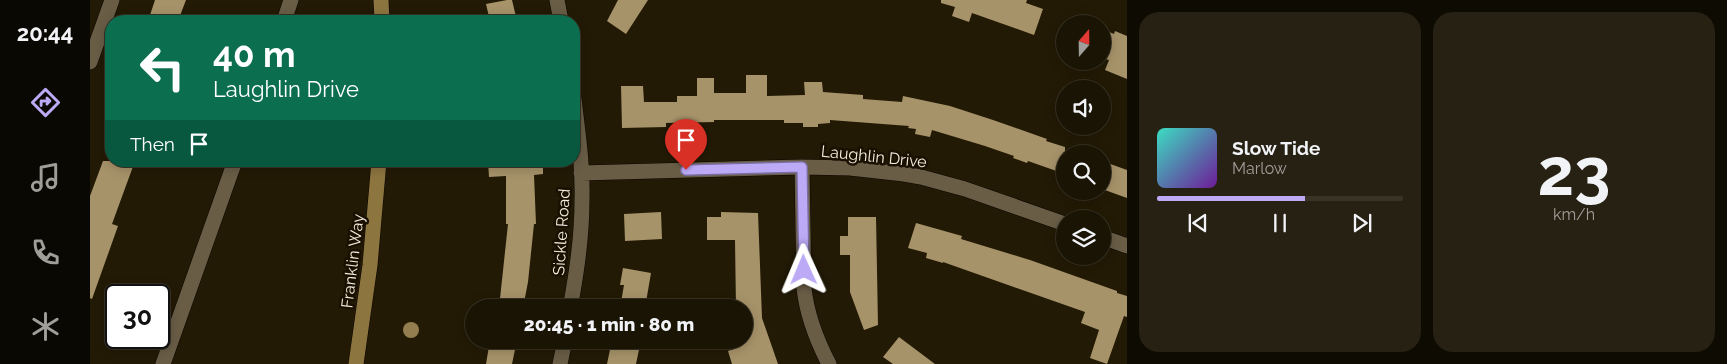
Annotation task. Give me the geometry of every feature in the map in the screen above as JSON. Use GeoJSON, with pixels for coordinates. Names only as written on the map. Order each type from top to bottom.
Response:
{"type":"FeatureCollection","features":[{"type":"Feature","properties":{"kind":"main road"},"geometry":{"type":"LineString","coordinates":[[381,0],[382,15]]}},
{"type":"Feature","properties":{"kind":"main road","name":"Franklin Way"},"geometry":{"type":"LineString","coordinates":[[356,364],[370,265],[378,167]]}},
{"type":"Feature","properties":{"kind":"street"},"geometry":{"type":"LineString","coordinates":[[107,15],[112,0]]}},
{"type":"Feature","properties":{"kind":"street"},"geometry":{"type":"LineString","coordinates":[[286,15],[291,0]]}},
{"type":"Feature","properties":{"kind":"street"},"geometry":{"type":"LineString","coordinates":[[557,0],[560,15]]}},
{"type":"Feature","properties":{"kind":"street"},"geometry":{"type":"LineString","coordinates":[[90,62],[105,20]]}},
{"type":"Feature","properties":{"kind":"street","name":"Sickle Road"},"geometry":{"type":"LineString","coordinates":[[571,299],[580,245],[582,173],[580,154]]}},
{"type":"Feature","properties":{"kind":"street"},"geometry":{"type":"LineString","coordinates":[[163,364],[232,167]]}},
{"type":"Feature","properties":{"kind":"street"},"geometry":{"type":"LineString","coordinates":[[802,167],[806,306],[816,341],[829,364]]}},
{"type":"Feature","properties":{"kind":"street","name":"Laughlin Drive"},"geometry":{"type":"LineString","coordinates":[[582,173],[802,167],[850,168],[922,177],[965,189],[1056,221]]}},
{"type":"Feature","properties":{"kind":"street"},"geometry":{"type":"LineString","coordinates":[[1111,240],[1127,246]]}},
{"type":"Feature","properties":{"kind":"street"},"geometry":{"type":"LineString","coordinates":[[560,364],[562,349]]}},
{"type":"Feature","properties":{"kind":"building"},"geometry":{"type":"Polygon","coordinates":[[[155,0],[186,0],[180,15],[150,15],[155,0]]]}},
{"type":"Feature","properties":{"kind":"building"},"geometry":{"type":"Polygon","coordinates":[[[512,0],[516,15],[489,15],[486,4],[512,0]]]}},
{"type":"Feature","properties":{"kind":"building"},"geometry":{"type":"Polygon","coordinates":[[[618,0],[648,0],[626,34],[607,21],[618,0]]]}},
{"type":"Feature","properties":{"kind":"building"},"geometry":{"type":"Polygon","coordinates":[[[941,0],[1027,0],[1026,3],[1043,9],[1034,35],[972,13],[969,22],[952,16],[955,7],[941,3],[941,0]]]}},
{"type":"Feature","properties":{"kind":"building"},"geometry":{"type":"Polygon","coordinates":[[[1115,31],[1127,36],[1127,79],[1105,70],[1111,70],[1111,33],[1114,34],[1115,31]]]}},
{"type":"Feature","properties":{"kind":"building"},"geometry":{"type":"Polygon","coordinates":[[[746,75],[767,75],[767,96],[805,95],[804,82],[822,82],[823,92],[863,95],[863,99],[902,102],[903,96],[950,106],[1047,139],[1046,141],[1059,145],[1056,145],[1056,171],[1028,161],[1027,163],[1013,158],[1014,156],[932,130],[930,137],[915,134],[916,129],[908,128],[909,126],[830,120],[830,123],[818,124],[818,127],[803,127],[803,123],[784,123],[784,120],[714,120],[714,122],[666,123],[666,127],[622,128],[621,86],[643,86],[644,102],[677,102],[677,96],[697,96],[697,78],[714,78],[714,93],[746,93],[746,75]]]}},
{"type":"Feature","properties":{"kind":"building"},"geometry":{"type":"Polygon","coordinates":[[[103,161],[105,161],[105,167],[133,167],[112,224],[118,226],[92,299],[90,298],[90,196],[103,161]]]}},
{"type":"Feature","properties":{"kind":"building"},"geometry":{"type":"Polygon","coordinates":[[[1111,164],[1127,170],[1127,198],[1111,192],[1111,164]]]}},
{"type":"Feature","properties":{"kind":"building"},"geometry":{"type":"Polygon","coordinates":[[[488,167],[543,167],[543,174],[534,175],[536,224],[534,224],[525,299],[500,299],[508,224],[506,224],[506,176],[489,177],[488,167]]]}},
{"type":"Feature","properties":{"kind":"building"},"geometry":{"type":"Polygon","coordinates":[[[661,212],[662,239],[625,241],[624,214],[661,212]]]}},
{"type":"Feature","properties":{"kind":"building"},"geometry":{"type":"Polygon","coordinates":[[[721,212],[758,213],[762,318],[778,364],[732,364],[728,351],[734,349],[753,349],[753,299],[736,299],[735,240],[707,240],[707,217],[721,217],[721,212]]]}},
{"type":"Feature","properties":{"kind":"building"},"geometry":{"type":"Polygon","coordinates":[[[848,217],[876,217],[878,325],[864,330],[850,292],[850,255],[840,255],[840,236],[848,236],[848,217]]]}},
{"type":"Feature","properties":{"kind":"building"},"geometry":{"type":"Polygon","coordinates":[[[916,223],[962,236],[961,239],[1030,260],[1127,296],[1127,317],[1124,316],[1107,364],[1090,358],[1099,330],[1081,323],[1085,312],[943,262],[926,258],[927,253],[908,248],[916,223]]]}},
{"type":"Feature","properties":{"kind":"building"},"geometry":{"type":"Polygon","coordinates":[[[623,268],[651,273],[647,299],[622,299],[624,285],[620,285],[623,268]]]}},
{"type":"Feature","properties":{"kind":"building"},"geometry":{"type":"Polygon","coordinates":[[[899,337],[935,364],[893,364],[883,357],[899,337]]]}},
{"type":"Feature","properties":{"kind":"building"},"geometry":{"type":"Polygon","coordinates":[[[488,349],[515,349],[512,364],[486,364],[488,349]]]}},
{"type":"Feature","properties":{"kind":"building"},"geometry":{"type":"Polygon","coordinates":[[[610,349],[639,349],[636,364],[607,364],[610,349]]]}},
{"type":"Feature","properties":{"kind":"route"},"geometry":{"type":"LineString","coordinates":[[686,170],[802,167],[804,270]]}}]}
